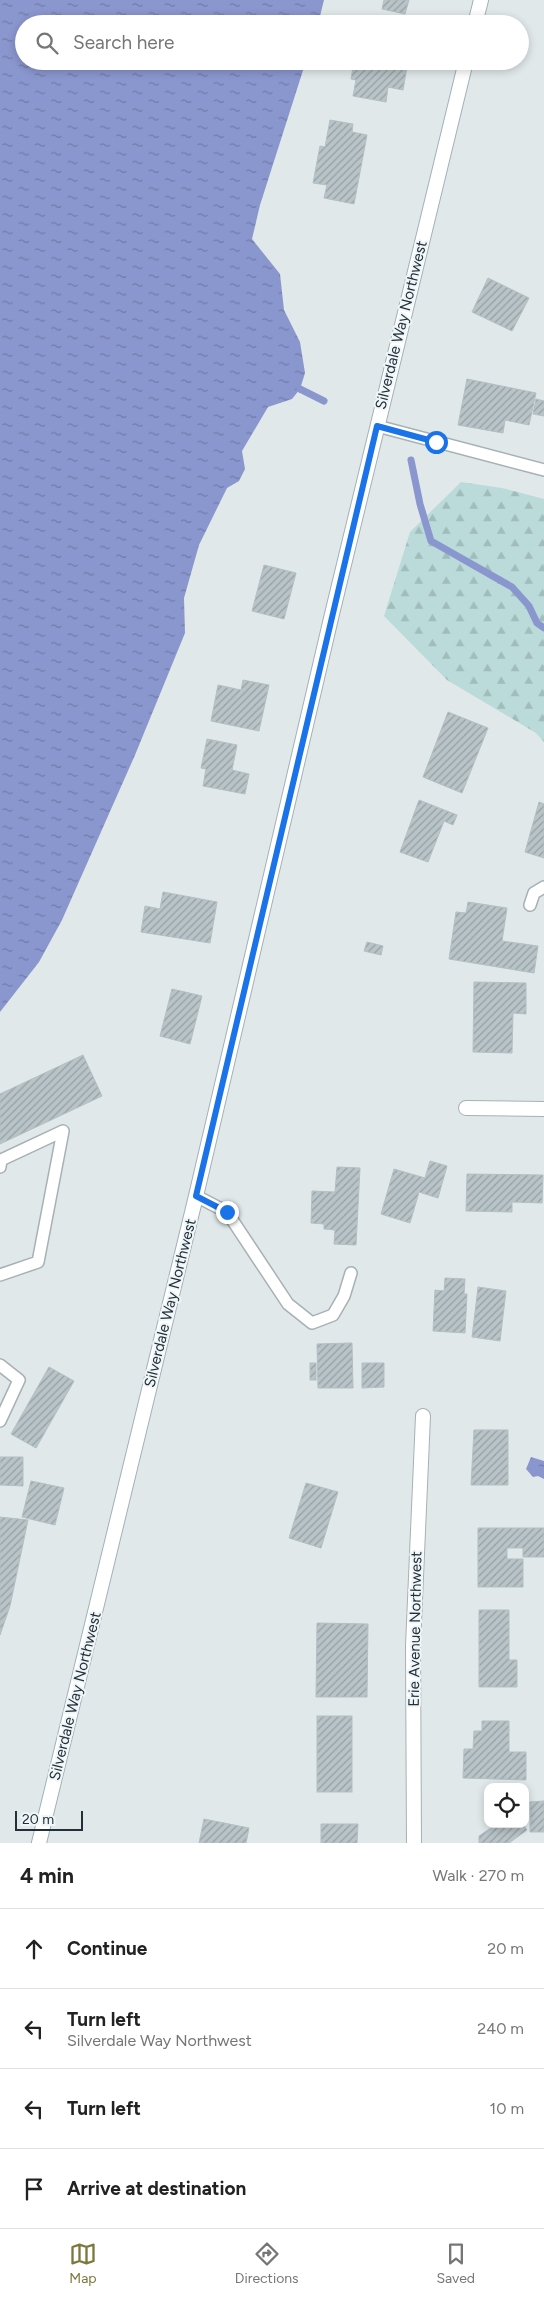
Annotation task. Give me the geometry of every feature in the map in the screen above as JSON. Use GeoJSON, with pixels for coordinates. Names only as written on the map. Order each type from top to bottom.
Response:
{"type":"FeatureCollection","features":[{"type":"Feature","properties":{"kind":"main road"},"geometry":{"type":"LineString","coordinates":[[477,15],[481,0]]}},
{"type":"Feature","properties":{"kind":"main road","name":"Silverdale Way Northwest"},"geometry":{"type":"LineString","coordinates":[[39,1843],[196,1196],[377,426],[464,70]]}},
{"type":"Feature","properties":{"kind":"main road"},"geometry":{"type":"LineString","coordinates":[[466,1108],[544,1109]]}},
{"type":"Feature","properties":{"kind":"main road","name":"Erie Avenue Northwest"},"geometry":{"type":"LineString","coordinates":[[414,1843],[413,1646],[423,1416]]}},
{"type":"Feature","properties":{"kind":"lane"},"geometry":{"type":"LineString","coordinates":[[377,426],[544,470]]}},
{"type":"Feature","properties":{"kind":"lane"},"geometry":{"type":"LineString","coordinates":[[530,905],[534,893],[544,887]]}},
{"type":"Feature","properties":{"kind":"lane"},"geometry":{"type":"LineString","coordinates":[[0,1167],[1,1160],[63,1131],[38,1262],[0,1275]]}},
{"type":"Feature","properties":{"kind":"lane"},"geometry":{"type":"LineString","coordinates":[[196,1196],[227,1212],[288,1304],[312,1323],[333,1315],[344,1296],[351,1273]]}},
{"type":"Feature","properties":{"kind":"lane"},"geometry":{"type":"LineString","coordinates":[[0,1365],[19,1380],[0,1421]]}},
{"type":"Feature","properties":{"kind":"green space"},"geometry":{"type":"Polygon","coordinates":[[[461,482],[502,488],[544,499],[544,742],[536,733],[447,680],[384,616],[410,532],[461,482]]]}},
{"type":"Feature","properties":{"kind":"water"},"geometry":{"type":"Polygon","coordinates":[[[0,0],[324,0],[320,15],[15,15],[15,70],[303,70],[260,205],[252,239],[280,274],[284,310],[300,342],[305,373],[300,389],[292,399],[268,407],[242,451],[245,469],[239,481],[227,488],[199,545],[184,598],[185,633],[135,755],[62,920],[39,962],[0,1012],[0,0]]]}},
{"type":"Feature","properties":{"kind":"water"},"geometry":{"type":"Polygon","coordinates":[[[531,1457],[544,1461],[544,1479],[538,1476],[533,1477],[526,1469],[531,1457]]]}},
{"type":"Feature","properties":{"kind":"building"},"geometry":{"type":"Polygon","coordinates":[[[384,0],[409,0],[405,14],[382,9],[384,0]]]}},
{"type":"Feature","properties":{"kind":"building"},"geometry":{"type":"Polygon","coordinates":[[[352,70],[406,70],[403,90],[388,87],[386,102],[353,96],[356,80],[351,79],[352,70]]]}},
{"type":"Feature","properties":{"kind":"building"},"geometry":{"type":"Polygon","coordinates":[[[330,120],[353,124],[352,132],[367,135],[354,204],[324,198],[327,185],[313,183],[320,146],[325,147],[330,120]]]}},
{"type":"Feature","properties":{"kind":"building"},"geometry":{"type":"Polygon","coordinates":[[[488,278],[529,298],[512,331],[472,312],[488,278]]]}},
{"type":"Feature","properties":{"kind":"building"},"geometry":{"type":"Polygon","coordinates":[[[467,379],[536,393],[529,425],[505,420],[503,433],[458,425],[467,379]]]}},
{"type":"Feature","properties":{"kind":"building"},"geometry":{"type":"Polygon","coordinates":[[[536,399],[544,401],[544,416],[533,414],[536,399]]]}},
{"type":"Feature","properties":{"kind":"building"},"geometry":{"type":"Polygon","coordinates":[[[264,565],[296,573],[284,619],[252,611],[264,565]]]}},
{"type":"Feature","properties":{"kind":"building"},"geometry":{"type":"Polygon","coordinates":[[[243,680],[269,685],[259,731],[211,721],[218,685],[241,690],[243,680]]]}},
{"type":"Feature","properties":{"kind":"building"},"geometry":{"type":"Polygon","coordinates":[[[448,712],[488,728],[462,793],[423,777],[448,712]]]}},
{"type":"Feature","properties":{"kind":"building"},"geometry":{"type":"Polygon","coordinates":[[[207,739],[237,745],[232,770],[249,774],[245,794],[203,786],[206,769],[201,768],[207,739]]]}},
{"type":"Feature","properties":{"kind":"building"},"geometry":{"type":"Polygon","coordinates":[[[419,800],[457,815],[453,825],[444,821],[428,862],[400,852],[419,800]]]}},
{"type":"Feature","properties":{"kind":"building"},"geometry":{"type":"Polygon","coordinates":[[[539,802],[544,804],[544,858],[525,852],[539,802]]]}},
{"type":"Feature","properties":{"kind":"building"},"geometry":{"type":"Polygon","coordinates":[[[163,892],[217,902],[210,943],[141,932],[145,906],[160,909],[163,892]]]}},
{"type":"Feature","properties":{"kind":"building"},"geometry":{"type":"Polygon","coordinates":[[[468,902],[507,908],[502,941],[538,946],[534,973],[449,959],[456,912],[466,913],[468,902]]]}},
{"type":"Feature","properties":{"kind":"building"},"geometry":{"type":"Polygon","coordinates":[[[367,942],[383,946],[381,955],[364,951],[367,942]]]}},
{"type":"Feature","properties":{"kind":"building"},"geometry":{"type":"Polygon","coordinates":[[[474,982],[526,983],[526,1014],[513,1013],[512,1053],[473,1052],[474,982]]]}},
{"type":"Feature","properties":{"kind":"building"},"geometry":{"type":"Polygon","coordinates":[[[172,989],[202,996],[190,1044],[160,1036],[172,989]]]}},
{"type":"Feature","properties":{"kind":"building"},"geometry":{"type":"Polygon","coordinates":[[[83,1055],[102,1096],[0,1144],[0,1094],[83,1055]]]}},
{"type":"Feature","properties":{"kind":"building"},"geometry":{"type":"Polygon","coordinates":[[[430,1161],[447,1166],[438,1198],[419,1192],[410,1223],[381,1214],[394,1169],[425,1178],[430,1161]]]}},
{"type":"Feature","properties":{"kind":"building"},"geometry":{"type":"Polygon","coordinates":[[[337,1167],[360,1168],[356,1245],[334,1244],[335,1230],[324,1229],[324,1224],[311,1223],[312,1191],[335,1192],[337,1167]]]}},
{"type":"Feature","properties":{"kind":"building"},"geometry":{"type":"Polygon","coordinates":[[[467,1174],[543,1175],[542,1203],[512,1202],[512,1212],[466,1211],[467,1174]]]}},
{"type":"Feature","properties":{"kind":"building"},"geometry":{"type":"Polygon","coordinates":[[[445,1278],[465,1279],[464,1294],[467,1294],[465,1333],[433,1331],[435,1290],[444,1291],[445,1278]]]}},
{"type":"Feature","properties":{"kind":"building"},"geometry":{"type":"Polygon","coordinates":[[[478,1287],[506,1291],[500,1341],[472,1337],[478,1287]]]}},
{"type":"Feature","properties":{"kind":"building"},"geometry":{"type":"Polygon","coordinates":[[[352,1343],[353,1388],[318,1388],[317,1344],[352,1343]]]}},
{"type":"Feature","properties":{"kind":"building"},"geometry":{"type":"Polygon","coordinates":[[[310,1363],[316,1363],[316,1380],[310,1380],[310,1363]]]}},
{"type":"Feature","properties":{"kind":"building"},"geometry":{"type":"Polygon","coordinates":[[[362,1363],[384,1363],[384,1387],[362,1388],[362,1363]]]}},
{"type":"Feature","properties":{"kind":"building"},"geometry":{"type":"Polygon","coordinates":[[[49,1367],[74,1381],[36,1448],[11,1434],[49,1367]]]}},
{"type":"Feature","properties":{"kind":"building"},"geometry":{"type":"Polygon","coordinates":[[[474,1430],[508,1430],[508,1485],[471,1485],[474,1430]]]}},
{"type":"Feature","properties":{"kind":"building"},"geometry":{"type":"Polygon","coordinates":[[[0,1457],[23,1457],[23,1486],[0,1485],[0,1457]]]}},
{"type":"Feature","properties":{"kind":"building"},"geometry":{"type":"Polygon","coordinates":[[[31,1481],[64,1488],[55,1525],[22,1517],[31,1481]]]}},
{"type":"Feature","properties":{"kind":"building"},"geometry":{"type":"Polygon","coordinates":[[[306,1483],[338,1492],[321,1548],[289,1538],[306,1483]]]}},
{"type":"Feature","properties":{"kind":"building"},"geometry":{"type":"Polygon","coordinates":[[[0,1517],[28,1520],[10,1606],[0,1635],[0,1517]]]}},
{"type":"Feature","properties":{"kind":"building"},"geometry":{"type":"Polygon","coordinates":[[[478,1528],[544,1528],[544,1557],[523,1557],[523,1548],[507,1548],[507,1559],[523,1559],[523,1587],[478,1587],[478,1528]]]}},
{"type":"Feature","properties":{"kind":"building"},"geometry":{"type":"Polygon","coordinates":[[[479,1610],[509,1610],[509,1660],[517,1660],[517,1687],[479,1687],[479,1610]]]}},
{"type":"Feature","properties":{"kind":"building"},"geometry":{"type":"Polygon","coordinates":[[[317,1623],[368,1624],[367,1697],[316,1697],[317,1623]]]}},
{"type":"Feature","properties":{"kind":"building"},"geometry":{"type":"Polygon","coordinates":[[[317,1716],[352,1716],[352,1792],[317,1792],[317,1716]]]}},
{"type":"Feature","properties":{"kind":"building"},"geometry":{"type":"Polygon","coordinates":[[[482,1721],[509,1721],[509,1752],[526,1752],[526,1780],[463,1778],[464,1749],[473,1749],[474,1731],[482,1731],[482,1721]]]}},
{"type":"Feature","properties":{"kind":"building"},"geometry":{"type":"Polygon","coordinates":[[[544,1801],[544,1832],[530,1832],[530,1802],[544,1801]]]}},
{"type":"Feature","properties":{"kind":"building"},"geometry":{"type":"Polygon","coordinates":[[[204,1819],[249,1828],[246,1843],[199,1843],[204,1819]]]}},
{"type":"Feature","properties":{"kind":"building"},"geometry":{"type":"Polygon","coordinates":[[[321,1824],[358,1824],[357,1843],[321,1843],[321,1824]]]}},
{"type":"Feature","properties":{"kind":"building"},"geometry":{"type":"Polygon","coordinates":[[[491,1828],[526,1828],[527,1830],[509,1843],[479,1843],[479,1836],[491,1828]]]}},
{"type":"Feature","properties":{"kind":"waterway"},"geometry":{"type":"LineString","coordinates":[[300,389],[324,401]]}},
{"type":"Feature","properties":{"kind":"waterway"},"geometry":{"type":"LineString","coordinates":[[411,460],[420,504],[431,541],[512,587],[529,606],[537,623],[544,628]]}},
{"type":"Feature","properties":{"kind":"route"},"geometry":{"type":"LineString","coordinates":[[227,1212],[196,1196],[377,426],[436,442]]}}]}
